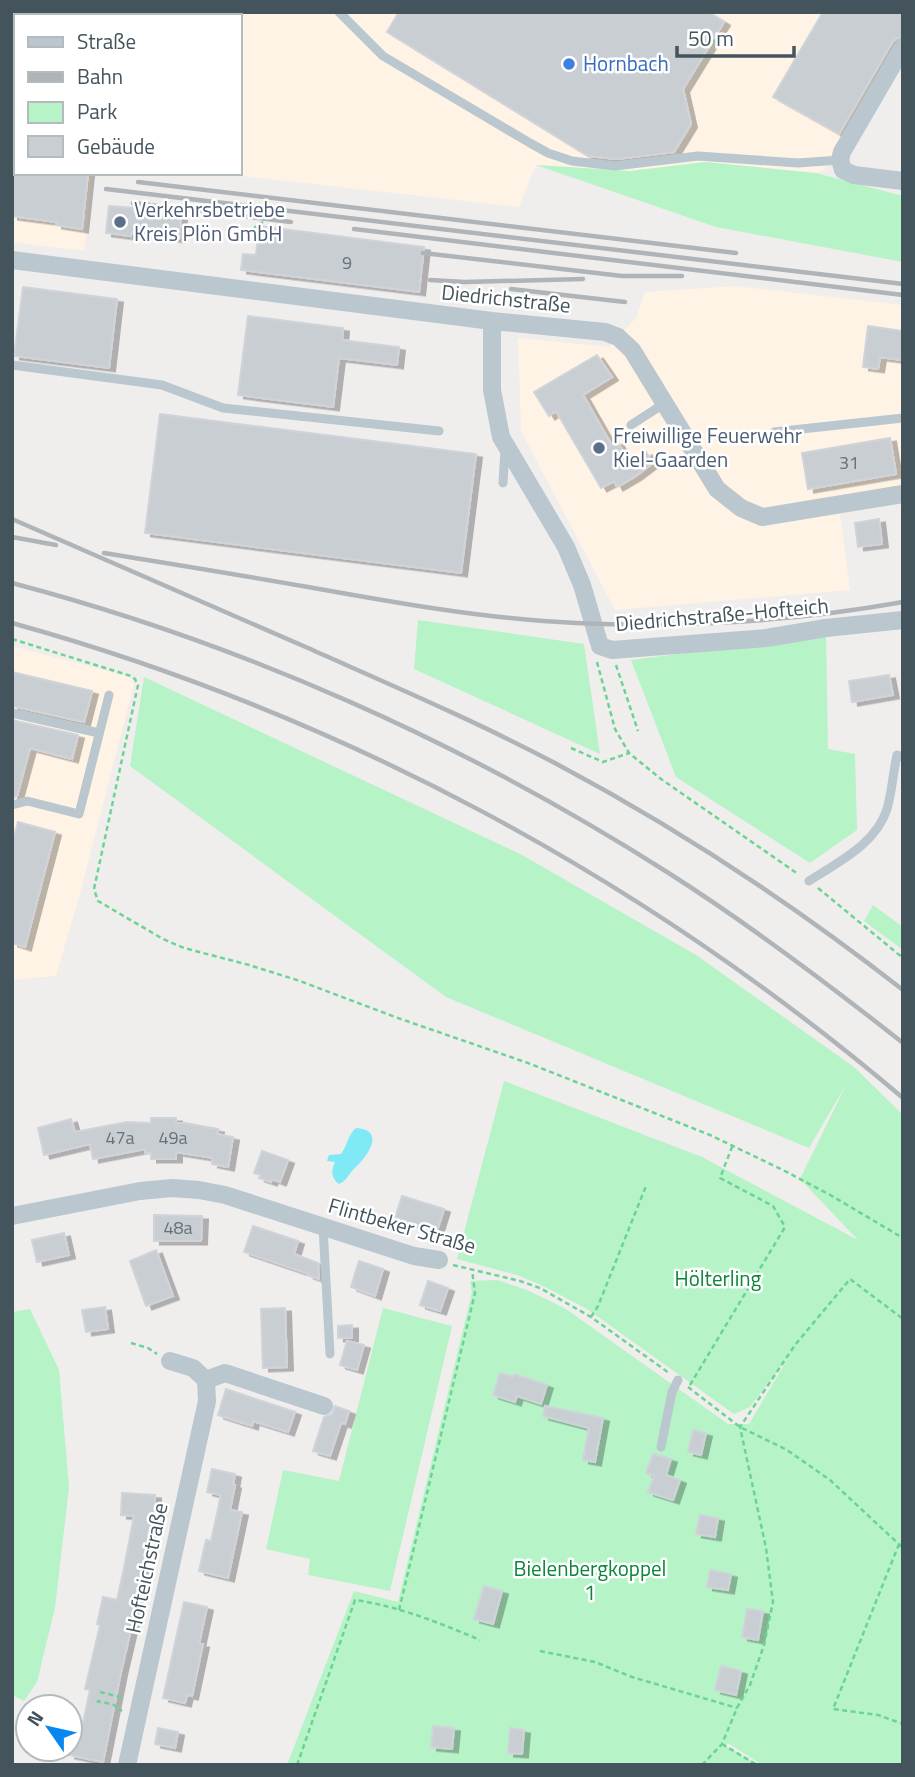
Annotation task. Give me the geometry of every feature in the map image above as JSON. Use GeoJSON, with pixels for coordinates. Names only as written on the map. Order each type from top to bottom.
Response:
{"type":"FeatureCollection","features":[{"type":"Feature","properties":{"kind":"street"},"geometry":{"type":"LineString","coordinates":[[903,47],[842,152],[841,160],[843,170],[854,175],[903,181]]}},
{"type":"Feature","properties":{"kind":"street","name":"Diedrichstraße"},"geometry":{"type":"LineString","coordinates":[[12,260],[492,321],[605,332],[618,337],[632,350],[717,489],[741,509],[762,517],[903,494]]}},
{"type":"Feature","properties":{"kind":"street","name":"Diedrichstraße-Hofteich"},"geometry":{"type":"LineString","coordinates":[[492,321],[492,390],[501,437],[566,547],[606,648],[766,638],[903,620]]}},
{"type":"Feature","properties":{"kind":"street","name":"Flintbeker Straße"},"geometry":{"type":"LineString","coordinates":[[12,1216],[140,1191],[172,1188],[199,1190],[225,1195],[414,1256],[439,1260]]}},
{"type":"Feature","properties":{"kind":"street"},"geometry":{"type":"LineString","coordinates":[[170,1361],[193,1368],[206,1380],[225,1373],[324,1406]]}},
{"type":"Feature","properties":{"kind":"street","name":"Hofteichstraße"},"geometry":{"type":"LineString","coordinates":[[127,1765],[134,1710],[207,1401],[206,1380]]}},
{"type":"Feature","properties":{"kind":"lane"},"geometry":{"type":"LineString","coordinates":[[339,12],[383,56],[530,144],[572,161],[615,166],[698,156],[798,163],[841,160]]}},
{"type":"Feature","properties":{"kind":"lane"},"geometry":{"type":"LineString","coordinates":[[12,365],[162,385],[223,408],[439,431]]}},
{"type":"Feature","properties":{"kind":"lane"},"geometry":{"type":"LineString","coordinates":[[631,425],[665,403]]}},
{"type":"Feature","properties":{"kind":"lane"},"geometry":{"type":"LineString","coordinates":[[774,432],[903,418]]}},
{"type":"Feature","properties":{"kind":"lane"},"geometry":{"type":"LineString","coordinates":[[503,483],[505,444]]}},
{"type":"Feature","properties":{"kind":"lane"},"geometry":{"type":"LineString","coordinates":[[12,804],[27,801],[79,814],[109,695]]}},
{"type":"Feature","properties":{"kind":"lane"},"geometry":{"type":"LineString","coordinates":[[12,713],[99,733]]}},
{"type":"Feature","properties":{"kind":"lane"},"geometry":{"type":"LineString","coordinates":[[809,881],[861,846],[878,828],[887,809],[897,755],[903,757]]}},
{"type":"Feature","properties":{"kind":"lane"},"geometry":{"type":"LineString","coordinates":[[323,1227],[330,1354]]}},
{"type":"Feature","properties":{"kind":"lane"},"geometry":{"type":"LineString","coordinates":[[661,1447],[672,1392],[678,1380]]}},
{"type":"Feature","properties":{"kind":"path"},"geometry":{"type":"LineString","coordinates":[[713,40],[728,48]]}},
{"type":"Feature","properties":{"kind":"path"},"geometry":{"type":"LineString","coordinates":[[253,230],[262,223],[265,194]]}},
{"type":"Feature","properties":{"kind":"path"},"geometry":{"type":"LineString","coordinates":[[606,648],[638,731]]}},
{"type":"Feature","properties":{"kind":"path"},"geometry":{"type":"LineString","coordinates":[[606,648],[597,660],[615,729],[629,754],[809,881],[903,958]]}},
{"type":"Feature","properties":{"kind":"path"},"geometry":{"type":"LineString","coordinates":[[571,748],[603,762],[629,754]]}},
{"type":"Feature","properties":{"kind":"path"},"geometry":{"type":"LineString","coordinates":[[98,901],[163,939],[184,948],[300,981],[528,1063],[710,1135],[832,1196],[903,1238]]}},
{"type":"Feature","properties":{"kind":"path"},"geometry":{"type":"LineString","coordinates":[[733,1146],[720,1178],[773,1206],[785,1227],[688,1388],[740,1427],[787,1450],[830,1480],[903,1548]]}},
{"type":"Feature","properties":{"kind":"path"},"geometry":{"type":"LineString","coordinates":[[591,1317],[598,1306],[646,1186]]}},
{"type":"Feature","properties":{"kind":"path","name":"Flintbeker Straße"},"geometry":{"type":"LineString","coordinates":[[439,1260],[540,1288],[591,1317],[678,1380]]}},
{"type":"Feature","properties":{"kind":"path"},"geometry":{"type":"LineString","coordinates":[[399,1610],[475,1293],[472,1270]]}},
{"type":"Feature","properties":{"kind":"path"},"geometry":{"type":"LineString","coordinates":[[702,1765],[722,1744],[750,1685],[764,1645],[774,1602],[766,1548],[740,1427],[795,1345],[850,1279],[903,1319]]}},
{"type":"Feature","properties":{"kind":"path"},"geometry":{"type":"LineString","coordinates":[[131,1343],[148,1348],[170,1361]]}},
{"type":"Feature","properties":{"kind":"path"},"geometry":{"type":"LineString","coordinates":[[899,1544],[833,1709],[878,1715],[903,1724]]}},
{"type":"Feature","properties":{"kind":"path"},"geometry":{"type":"LineString","coordinates":[[297,1765],[355,1600],[399,1610],[480,1640]]}},
{"type":"Feature","properties":{"kind":"path"},"geometry":{"type":"LineString","coordinates":[[540,1651],[595,1662],[632,1677],[737,1708]]}},
{"type":"Feature","properties":{"kind":"path"},"geometry":{"type":"LineString","coordinates":[[100,1692],[118,1696],[134,1710]]}},
{"type":"Feature","properties":{"kind":"path"},"geometry":{"type":"LineString","coordinates":[[98,1703],[134,1710]]}},
{"type":"Feature","properties":{"kind":"path"},"geometry":{"type":"LineString","coordinates":[[722,1744],[757,1765]]}},
{"type":"Feature","properties":{"kind":"shaded area"},"geometry":{"type":"Polygon","coordinates":[[[12,12],[903,12],[903,33],[823,171],[816,173],[705,162],[630,171],[536,165],[519,207],[232,175],[242,175],[242,14],[14,14],[14,175],[93,175],[84,251],[12,242],[12,12]]]}},
{"type":"Feature","properties":{"kind":"shaded area"},"geometry":{"type":"Polygon","coordinates":[[[735,286],[903,305],[903,501],[840,514],[850,590],[615,610],[521,431],[518,338],[609,347],[636,318],[645,292],[735,286]]]}},
{"type":"Feature","properties":{"kind":"shaded area"},"geometry":{"type":"Polygon","coordinates":[[[12,646],[130,677],[134,684],[56,976],[12,980],[12,646]]]}},
{"type":"Feature","properties":{"kind":"green space"},"geometry":{"type":"Polygon","coordinates":[[[705,162],[816,173],[903,196],[903,262],[716,227],[536,165],[630,171],[705,162]]]}},
{"type":"Feature","properties":{"kind":"green space"},"geometry":{"type":"Polygon","coordinates":[[[418,620],[584,644],[600,754],[414,669],[418,620]]]}},
{"type":"Feature","properties":{"kind":"green space"},"geometry":{"type":"Polygon","coordinates":[[[826,635],[828,749],[855,754],[857,830],[810,863],[676,777],[631,660],[826,635]]]}},
{"type":"Feature","properties":{"kind":"green space"},"geometry":{"type":"Polygon","coordinates":[[[144,677],[522,855],[696,955],[854,1067],[903,1115],[903,1765],[762,1765],[728,1743],[726,1746],[759,1765],[287,1765],[354,1591],[398,1602],[472,1292],[470,1281],[497,1280],[527,1290],[566,1309],[728,1424],[749,1424],[790,1355],[750,1407],[734,1414],[587,1309],[517,1275],[457,1259],[504,1081],[702,1157],[858,1240],[800,1179],[847,1083],[809,1148],[446,997],[130,766],[144,677]]]}},
{"type":"Feature","properties":{"kind":"green space"},"geometry":{"type":"Polygon","coordinates":[[[873,905],[903,927],[903,950],[864,921],[873,905]]]}},
{"type":"Feature","properties":{"kind":"green space"},"geometry":{"type":"Polygon","coordinates":[[[383,1308],[452,1326],[390,1591],[308,1575],[310,1559],[266,1549],[283,1470],[339,1481],[383,1308]]]}},
{"type":"Feature","properties":{"kind":"green space"},"geometry":{"type":"Polygon","coordinates":[[[30,1309],[59,1370],[69,1487],[55,1608],[37,1682],[29,1693],[14,1693],[14,1696],[12,1695],[12,1312],[30,1309]]]}},
{"type":"Feature","properties":{"kind":"water"},"geometry":{"type":"Polygon","coordinates":[[[356,1128],[371,1134],[372,1145],[365,1157],[339,1184],[332,1174],[335,1162],[327,1161],[329,1155],[341,1154],[356,1128]]]}},
{"type":"Feature","properties":{"kind":"building","name":"Hornbach"},"geometry":{"type":"Polygon","coordinates":[[[399,12],[708,12],[724,22],[683,89],[691,124],[674,152],[617,159],[588,156],[387,32],[399,12]]]}},
{"type":"Feature","properties":{"kind":"building"},"geometry":{"type":"Polygon","coordinates":[[[823,12],[903,12],[903,36],[893,41],[839,134],[773,97],[823,12]]]}},
{"type":"Feature","properties":{"kind":"building"},"geometry":{"type":"Polygon","coordinates":[[[12,173],[88,175],[82,229],[56,225],[57,222],[12,216],[12,173]]]}},
{"type":"Feature","properties":{"kind":"building"},"geometry":{"type":"Polygon","coordinates":[[[109,206],[181,217],[179,239],[106,233],[109,206]]]}},
{"type":"Feature","properties":{"kind":"building"},"geometry":{"type":"Polygon","coordinates":[[[259,226],[424,247],[419,292],[241,270],[243,254],[256,255],[259,226]]]}},
{"type":"Feature","properties":{"kind":"building"},"geometry":{"type":"Polygon","coordinates":[[[23,287],[117,299],[109,368],[14,356],[23,287]]]}},
{"type":"Feature","properties":{"kind":"building"},"geometry":{"type":"Polygon","coordinates":[[[248,316],[343,328],[342,340],[399,347],[397,365],[339,358],[333,407],[238,395],[248,316]]]}},
{"type":"Feature","properties":{"kind":"building"},"geometry":{"type":"Polygon","coordinates":[[[868,326],[903,331],[903,360],[880,357],[878,369],[863,367],[868,326]]]}},
{"type":"Feature","properties":{"kind":"building"},"geometry":{"type":"Polygon","coordinates":[[[597,355],[612,377],[583,395],[611,444],[617,441],[629,462],[646,452],[653,463],[617,487],[614,481],[601,488],[556,411],[549,416],[534,392],[597,355]]]}},
{"type":"Feature","properties":{"kind":"building"},"geometry":{"type":"Polygon","coordinates":[[[160,414],[476,454],[461,573],[145,533],[160,414]]]}},
{"type":"Feature","properties":{"kind":"building"},"geometry":{"type":"Polygon","coordinates":[[[890,438],[896,474],[808,489],[802,453],[890,438]]]}},
{"type":"Feature","properties":{"kind":"building"},"geometry":{"type":"Polygon","coordinates":[[[879,519],[882,544],[858,547],[855,523],[879,519]]]}},
{"type":"Feature","properties":{"kind":"building"},"geometry":{"type":"Polygon","coordinates":[[[12,672],[92,691],[84,722],[12,706],[12,672]]]}},
{"type":"Feature","properties":{"kind":"building"},"geometry":{"type":"Polygon","coordinates":[[[889,675],[893,695],[852,702],[849,681],[889,675]]]}},
{"type":"Feature","properties":{"kind":"building"},"geometry":{"type":"Polygon","coordinates":[[[12,720],[78,735],[72,759],[30,748],[17,796],[12,798],[12,720]]]}},
{"type":"Feature","properties":{"kind":"building"},"geometry":{"type":"Polygon","coordinates":[[[18,822],[55,832],[25,947],[12,943],[12,844],[18,822]]]}},
{"type":"Feature","properties":{"kind":"building"},"geometry":{"type":"Polygon","coordinates":[[[151,1118],[176,1118],[176,1123],[218,1129],[217,1134],[233,1137],[228,1167],[212,1164],[213,1158],[176,1152],[176,1159],[151,1159],[151,1153],[145,1153],[145,1149],[93,1159],[90,1144],[44,1155],[38,1128],[71,1119],[75,1132],[127,1122],[151,1123],[151,1118]]]}},
{"type":"Feature","properties":{"kind":"building"},"geometry":{"type":"Polygon","coordinates":[[[262,1151],[288,1160],[280,1182],[259,1178],[261,1175],[254,1173],[262,1151]]]}},
{"type":"Feature","properties":{"kind":"building"},"geometry":{"type":"Polygon","coordinates":[[[402,1196],[444,1209],[437,1231],[395,1218],[402,1196]]]}},
{"type":"Feature","properties":{"kind":"building"},"geometry":{"type":"Polygon","coordinates":[[[154,1215],[202,1216],[201,1241],[154,1241],[154,1215]]]}},
{"type":"Feature","properties":{"kind":"building"},"geometry":{"type":"Polygon","coordinates":[[[253,1226],[298,1241],[294,1254],[318,1263],[319,1279],[244,1252],[253,1226]]]}},
{"type":"Feature","properties":{"kind":"building"},"geometry":{"type":"Polygon","coordinates":[[[64,1233],[69,1255],[37,1262],[32,1240],[64,1233]]]}},
{"type":"Feature","properties":{"kind":"building"},"geometry":{"type":"Polygon","coordinates":[[[156,1250],[173,1296],[146,1306],[130,1261],[156,1250]]]}},
{"type":"Feature","properties":{"kind":"building"},"geometry":{"type":"Polygon","coordinates":[[[359,1261],[383,1269],[375,1296],[351,1287],[359,1261]]]}},
{"type":"Feature","properties":{"kind":"building"},"geometry":{"type":"Polygon","coordinates":[[[428,1281],[448,1288],[440,1311],[420,1305],[428,1281]]]}},
{"type":"Feature","properties":{"kind":"building"},"geometry":{"type":"Polygon","coordinates":[[[105,1307],[108,1329],[86,1332],[82,1310],[105,1307]]]}},
{"type":"Feature","properties":{"kind":"building"},"geometry":{"type":"Polygon","coordinates":[[[285,1308],[287,1367],[263,1368],[261,1309],[285,1308]]]}},
{"type":"Feature","properties":{"kind":"building"},"geometry":{"type":"Polygon","coordinates":[[[352,1325],[352,1338],[338,1338],[338,1326],[352,1325]]]}},
{"type":"Feature","properties":{"kind":"building"},"geometry":{"type":"Polygon","coordinates":[[[347,1341],[364,1345],[357,1370],[340,1365],[347,1341]]]}},
{"type":"Feature","properties":{"kind":"building"},"geometry":{"type":"Polygon","coordinates":[[[500,1373],[513,1377],[514,1374],[547,1385],[541,1404],[517,1396],[515,1402],[493,1395],[500,1373]]]}},
{"type":"Feature","properties":{"kind":"building"},"geometry":{"type":"Polygon","coordinates":[[[226,1389],[295,1412],[288,1432],[253,1421],[252,1426],[218,1415],[226,1389]]]}},
{"type":"Feature","properties":{"kind":"building"},"geometry":{"type":"Polygon","coordinates":[[[335,1406],[349,1411],[345,1424],[341,1423],[330,1456],[313,1451],[324,1417],[332,1414],[335,1406]]]}},
{"type":"Feature","properties":{"kind":"building"},"geometry":{"type":"Polygon","coordinates":[[[545,1406],[603,1418],[595,1462],[583,1460],[589,1428],[543,1416],[545,1406]]]}},
{"type":"Feature","properties":{"kind":"building"},"geometry":{"type":"Polygon","coordinates":[[[693,1430],[706,1433],[701,1455],[688,1452],[693,1430]]]}},
{"type":"Feature","properties":{"kind":"building"},"geometry":{"type":"Polygon","coordinates":[[[653,1454],[671,1459],[666,1475],[680,1480],[673,1500],[648,1492],[654,1476],[646,1473],[653,1454]]]}},
{"type":"Feature","properties":{"kind":"building"},"geometry":{"type":"Polygon","coordinates":[[[212,1469],[235,1474],[230,1510],[242,1512],[228,1578],[199,1571],[206,1540],[211,1541],[221,1495],[207,1492],[212,1469]]]}},
{"type":"Feature","properties":{"kind":"building"},"geometry":{"type":"Polygon","coordinates":[[[122,1493],[155,1495],[154,1517],[103,1762],[84,1758],[84,1718],[90,1690],[85,1689],[100,1625],[97,1624],[103,1597],[117,1600],[124,1568],[134,1516],[121,1515],[122,1493]]]}},
{"type":"Feature","properties":{"kind":"building"},"geometry":{"type":"Polygon","coordinates":[[[700,1515],[718,1518],[715,1537],[696,1534],[700,1515]]]}},
{"type":"Feature","properties":{"kind":"building"},"geometry":{"type":"Polygon","coordinates":[[[710,1570],[731,1574],[728,1590],[707,1587],[710,1570]]]}},
{"type":"Feature","properties":{"kind":"building"},"geometry":{"type":"Polygon","coordinates":[[[484,1586],[502,1591],[493,1624],[474,1619],[484,1586]]]}},
{"type":"Feature","properties":{"kind":"building"},"geometry":{"type":"Polygon","coordinates":[[[184,1602],[207,1607],[199,1644],[203,1644],[192,1696],[187,1695],[185,1703],[163,1698],[184,1602]]]}},
{"type":"Feature","properties":{"kind":"building"},"geometry":{"type":"Polygon","coordinates":[[[747,1609],[763,1611],[758,1640],[742,1637],[747,1609]]]}},
{"type":"Feature","properties":{"kind":"building"},"geometry":{"type":"Polygon","coordinates":[[[721,1666],[741,1671],[736,1695],[715,1690],[721,1666]]]}},
{"type":"Feature","properties":{"kind":"building"},"geometry":{"type":"Polygon","coordinates":[[[433,1726],[454,1728],[452,1749],[431,1747],[433,1726]]]}},
{"type":"Feature","properties":{"kind":"building"},"geometry":{"type":"Polygon","coordinates":[[[158,1728],[178,1732],[175,1748],[155,1744],[158,1728]]]}},
{"type":"Feature","properties":{"kind":"building"},"geometry":{"type":"Polygon","coordinates":[[[510,1728],[524,1730],[522,1754],[508,1753],[510,1728]]]}},
{"type":"Feature","properties":{"kind":"railway"},"geometry":{"type":"LineString","coordinates":[[138,182],[736,253]]}},
{"type":"Feature","properties":{"kind":"railway"},"geometry":{"type":"LineString","coordinates":[[106,189],[903,284]]}},
{"type":"Feature","properties":{"kind":"railway"},"geometry":{"type":"LineString","coordinates":[[133,203],[291,222]]}},
{"type":"Feature","properties":{"kind":"railway"},"geometry":{"type":"LineString","coordinates":[[354,229],[903,295]]}},
{"type":"Feature","properties":{"kind":"railway"},"geometry":{"type":"LineString","coordinates":[[423,253],[622,276],[682,276]]}},
{"type":"Feature","properties":{"kind":"railway"},"geometry":{"type":"LineString","coordinates":[[430,280],[465,282],[583,279]]}},
{"type":"Feature","properties":{"kind":"railway"},"geometry":{"type":"LineString","coordinates":[[511,289],[625,302]]}},
{"type":"Feature","properties":{"kind":"railway"},"geometry":{"type":"LineString","coordinates":[[12,519],[401,689],[553,762],[644,813],[733,868],[819,927],[903,990]]}},
{"type":"Feature","properties":{"kind":"railway"},"geometry":{"type":"LineString","coordinates":[[12,537],[56,545]]}},
{"type":"Feature","properties":{"kind":"railway"},"geometry":{"type":"LineString","coordinates":[[104,553],[408,604],[542,621],[617,624],[740,622],[903,602]]}},
{"type":"Feature","properties":{"kind":"railway"},"geometry":{"type":"LineString","coordinates":[[12,583],[99,608],[268,667],[433,740],[591,825],[667,872],[787,954],[903,1043]]}},
{"type":"Feature","properties":{"kind":"railway"},"geometry":{"type":"LineString","coordinates":[[12,623],[134,661],[253,705],[370,755],[483,812],[594,875],[701,944],[804,1018],[903,1098]]}},
{"type":"Feature","properties":{"kind":"place","name":"Hornbach"},"geometry":{"type":"Point","coordinates":[569,64]}},
{"type":"Feature","properties":{"kind":"place","name":"Verkehrsbetriebe Kreis Plön GmbH"},"geometry":{"type":"Point","coordinates":[120,222]}},
{"type":"Feature","properties":{"kind":"place","name":"Freiwillige Feuerwehr Kiel-Gaarden"},"geometry":{"type":"Point","coordinates":[599,448]}},
{"type":"Feature","properties":{"kind":"park label","name":"Hölterling"},"geometry":{"type":"Point","coordinates":[718,1279]}},
{"type":"Feature","properties":{"kind":"park label","name":"Bielenbergkoppel 1"},"geometry":{"type":"Point","coordinates":[590,1581]}}]}
